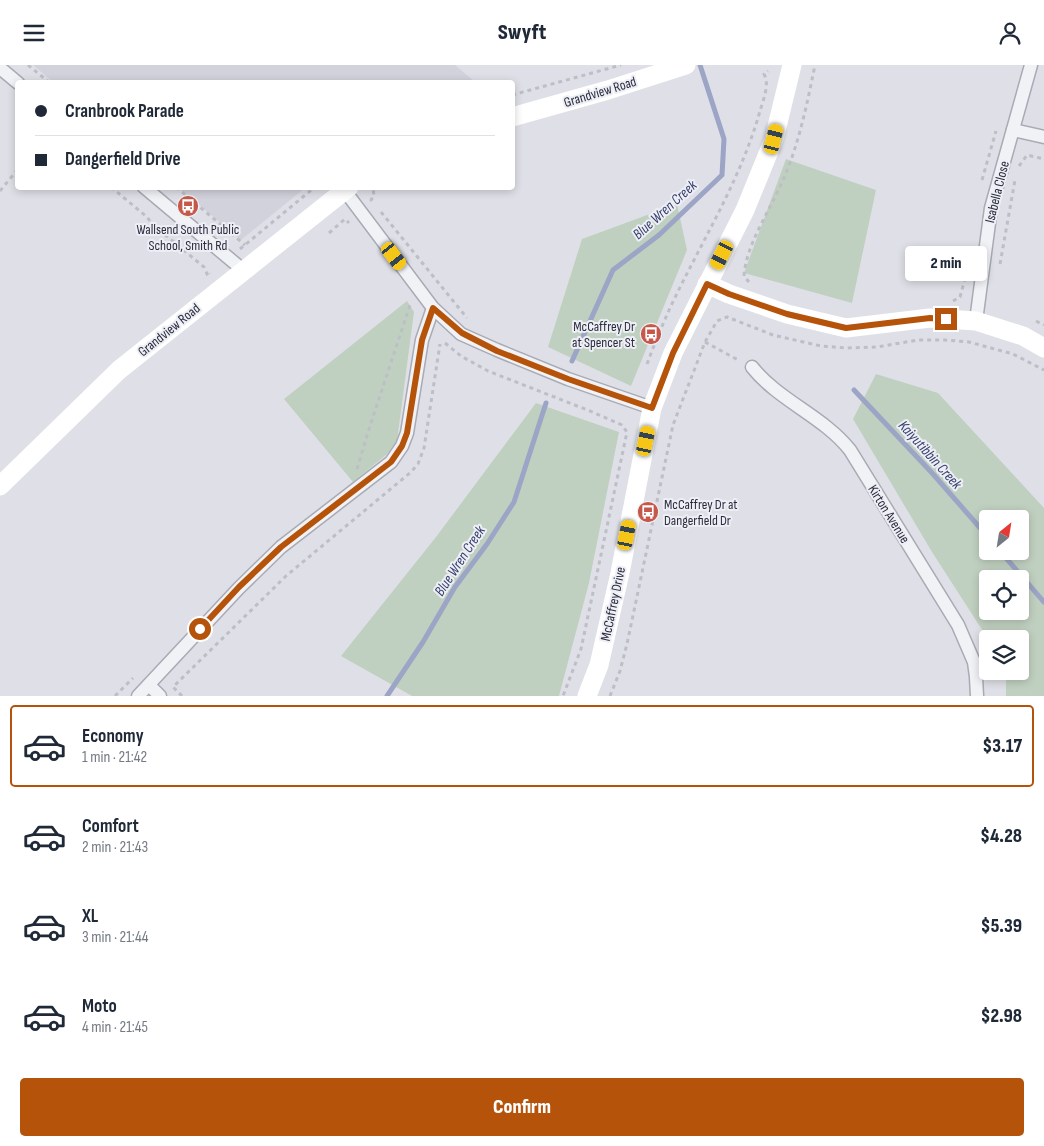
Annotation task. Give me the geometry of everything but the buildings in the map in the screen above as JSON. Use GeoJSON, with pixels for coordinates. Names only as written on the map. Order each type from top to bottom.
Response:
{"type":"FeatureCollection","features":[{"type":"Feature","properties":{"kind":"street","name":"McCaffrey Drive"},"geometry":{"type":"LineString","coordinates":[[587,696],[599,665],[614,601],[652,408],[673,353],[745,210],[774,139],[792,65]]}},
{"type":"Feature","properties":{"kind":"street","name":"Isabella Close"},"geometry":{"type":"LineString","coordinates":[[976,321],[991,208],[1032,65]]}},
{"type":"Feature","properties":{"kind":"street","name":"Grandview Road"},"geometry":{"type":"LineString","coordinates":[[515,116],[684,66]]}},
{"type":"Feature","properties":{"kind":"street"},"geometry":{"type":"LineString","coordinates":[[0,68],[15,80]]}},
{"type":"Feature","properties":{"kind":"street"},"geometry":{"type":"LineString","coordinates":[[1013,130],[1044,137]]}},
{"type":"Feature","properties":{"kind":"street"},"geometry":{"type":"LineString","coordinates":[[148,190],[243,270]]}},
{"type":"Feature","properties":{"kind":"street","name":"Grandview Road"},"geometry":{"type":"LineString","coordinates":[[0,486],[119,370],[346,190]]}},
{"type":"Feature","properties":{"kind":"street"},"geometry":{"type":"LineString","coordinates":[[348,190],[433,308],[462,333],[497,351],[568,379],[652,408]]}},
{"type":"Feature","properties":{"kind":"street"},"geometry":{"type":"LineString","coordinates":[[707,284],[729,294],[787,314],[846,328],[930,318],[976,321],[1023,336],[1044,347]]}},
{"type":"Feature","properties":{"kind":"street"},"geometry":{"type":"LineString","coordinates":[[138,696],[239,587],[281,547],[391,462],[402,446],[407,433],[422,340],[433,308]]}},
{"type":"Feature","properties":{"kind":"street","name":"Kirton Avenue"},"geometry":{"type":"LineString","coordinates":[[752,367],[763,382],[828,427],[840,437],[850,450],[958,625],[974,662],[977,696]]}},
{"type":"Feature","properties":{"kind":"street"},"geometry":{"type":"LineString","coordinates":[[149,685],[160,696]]}},
{"type":"Feature","properties":{"kind":"path"},"geometry":{"type":"LineString","coordinates":[[28,65],[46,80]]}},
{"type":"Feature","properties":{"kind":"path"},"geometry":{"type":"LineString","coordinates":[[515,94],[620,65]]}},
{"type":"Feature","properties":{"kind":"path"},"geometry":{"type":"LineString","coordinates":[[752,284],[744,276],[746,262],[794,153],[814,65]]}},
{"type":"Feature","properties":{"kind":"path"},"geometry":{"type":"LineString","coordinates":[[647,364],[670,308],[737,176],[755,127],[766,87],[764,74],[768,71]]}},
{"type":"Feature","properties":{"kind":"path"},"geometry":{"type":"LineString","coordinates":[[982,184],[996,129]]}},
{"type":"Feature","properties":{"kind":"path"},"geometry":{"type":"LineString","coordinates":[[999,268],[1019,166],[1027,155],[1044,159]]}},
{"type":"Feature","properties":{"kind":"path"},"geometry":{"type":"LineString","coordinates":[[0,191],[15,173]]}},
{"type":"Feature","properties":{"kind":"path"},"geometry":{"type":"LineString","coordinates":[[114,190],[204,267],[208,276],[211,273]]}},
{"type":"Feature","properties":{"kind":"path"},"geometry":{"type":"LineString","coordinates":[[180,190],[245,245]]}},
{"type":"Feature","properties":{"kind":"path"},"geometry":{"type":"LineString","coordinates":[[240,249],[311,190]]}},
{"type":"Feature","properties":{"kind":"path"},"geometry":{"type":"LineString","coordinates":[[373,190],[374,196],[371,199],[471,323]]}},
{"type":"Feature","properties":{"kind":"path"},"geometry":{"type":"LineString","coordinates":[[329,233],[346,219],[352,226]]}},
{"type":"Feature","properties":{"kind":"path"},"geometry":{"type":"LineString","coordinates":[[951,301],[960,297],[967,267]]}},
{"type":"Feature","properties":{"kind":"path"},"geometry":{"type":"LineString","coordinates":[[355,473],[412,301]]}},
{"type":"Feature","properties":{"kind":"path"},"geometry":{"type":"LineString","coordinates":[[1031,320],[1044,325]]}},
{"type":"Feature","properties":{"kind":"path"},"geometry":{"type":"LineString","coordinates":[[705,342],[752,367]]}},
{"type":"Feature","properties":{"kind":"path"},"geometry":{"type":"LineString","coordinates":[[439,349],[447,344],[461,356],[488,371],[622,425],[627,432],[581,649],[563,696]]}},
{"type":"Feature","properties":{"kind":"path"},"geometry":{"type":"LineString","coordinates":[[610,696],[620,671],[627,644],[674,425],[698,363]]}},
{"type":"Feature","properties":{"kind":"path"},"geometry":{"type":"LineString","coordinates":[[115,696],[134,677]]}},
{"type":"Feature","properties":{"kind":"path"},"geometry":{"type":"LineString","coordinates":[[173,687],[182,696]]}},
{"type":"Feature","properties":{"kind":"shaded area"},"geometry":{"type":"Polygon","coordinates":[[[33,65],[455,65],[473,80],[50,80],[33,65]]]}},
{"type":"Feature","properties":{"kind":"shaded area"},"geometry":{"type":"Polygon","coordinates":[[[181,190],[303,190],[241,240],[181,190]]]}},
{"type":"Feature","properties":{"kind":"green space"},"geometry":{"type":"Polygon","coordinates":[[[786,159],[876,190],[852,303],[744,273],[786,159]]]}},
{"type":"Feature","properties":{"kind":"green space"},"geometry":{"type":"Polygon","coordinates":[[[677,204],[687,250],[631,386],[548,347],[582,239],[677,204]]]}},
{"type":"Feature","properties":{"kind":"green space"},"geometry":{"type":"Polygon","coordinates":[[[407,301],[414,312],[397,441],[387,454],[353,482],[284,399],[407,301]]]}},
{"type":"Feature","properties":{"kind":"green space"},"geometry":{"type":"Polygon","coordinates":[[[876,374],[938,393],[1044,508],[1044,696],[1006,696],[1006,680],[1029,680],[1029,630],[982,630],[932,552],[853,419],[876,374]]]}},
{"type":"Feature","properties":{"kind":"green space"},"geometry":{"type":"Polygon","coordinates":[[[536,403],[619,432],[589,583],[559,696],[412,696],[341,656],[436,537],[536,403]]]}},
{"type":"Feature","properties":{"kind":"waterway","name":"Blue Wren Creek"},"geometry":{"type":"LineString","coordinates":[[572,361],[613,270],[659,235],[722,175],[724,139],[700,65]]}},
{"type":"Feature","properties":{"kind":"waterway","name":"Kaiyutibbin Creek"},"geometry":{"type":"LineString","coordinates":[[854,390],[933,474],[979,527]]}},
{"type":"Feature","properties":{"kind":"waterway","name":"Blue Wren Creek"},"geometry":{"type":"LineString","coordinates":[[387,696],[423,642],[455,587],[487,544],[514,502],[546,403]]}},
{"type":"Feature","properties":{"kind":"waterway","name":"Kaiyutibbin Creek"},"geometry":{"type":"LineString","coordinates":[[1008,560],[1044,602]]}},
{"type":"Feature","properties":{"kind":"place","name":"Wallsend South Public School, Smith Rd"},"geometry":{"type":"Point","coordinates":[188,206]}},
{"type":"Feature","properties":{"kind":"place","name":"McCaffrey Dr at Spencer St"},"geometry":{"type":"Point","coordinates":[651,334]}},
{"type":"Feature","properties":{"kind":"place","name":"McCaffrey Dr at Dangerfield Dr"},"geometry":{"type":"Point","coordinates":[648,512]}},
{"type":"Feature","properties":{"kind":"route"},"geometry":{"type":"LineString","coordinates":[[200,629],[239,587],[281,547],[391,462],[402,446],[407,433],[422,340],[433,308],[462,333],[497,351],[568,379],[652,408],[673,353],[707,284],[729,294],[787,314],[846,328],[930,318],[946,319]]}}]}
